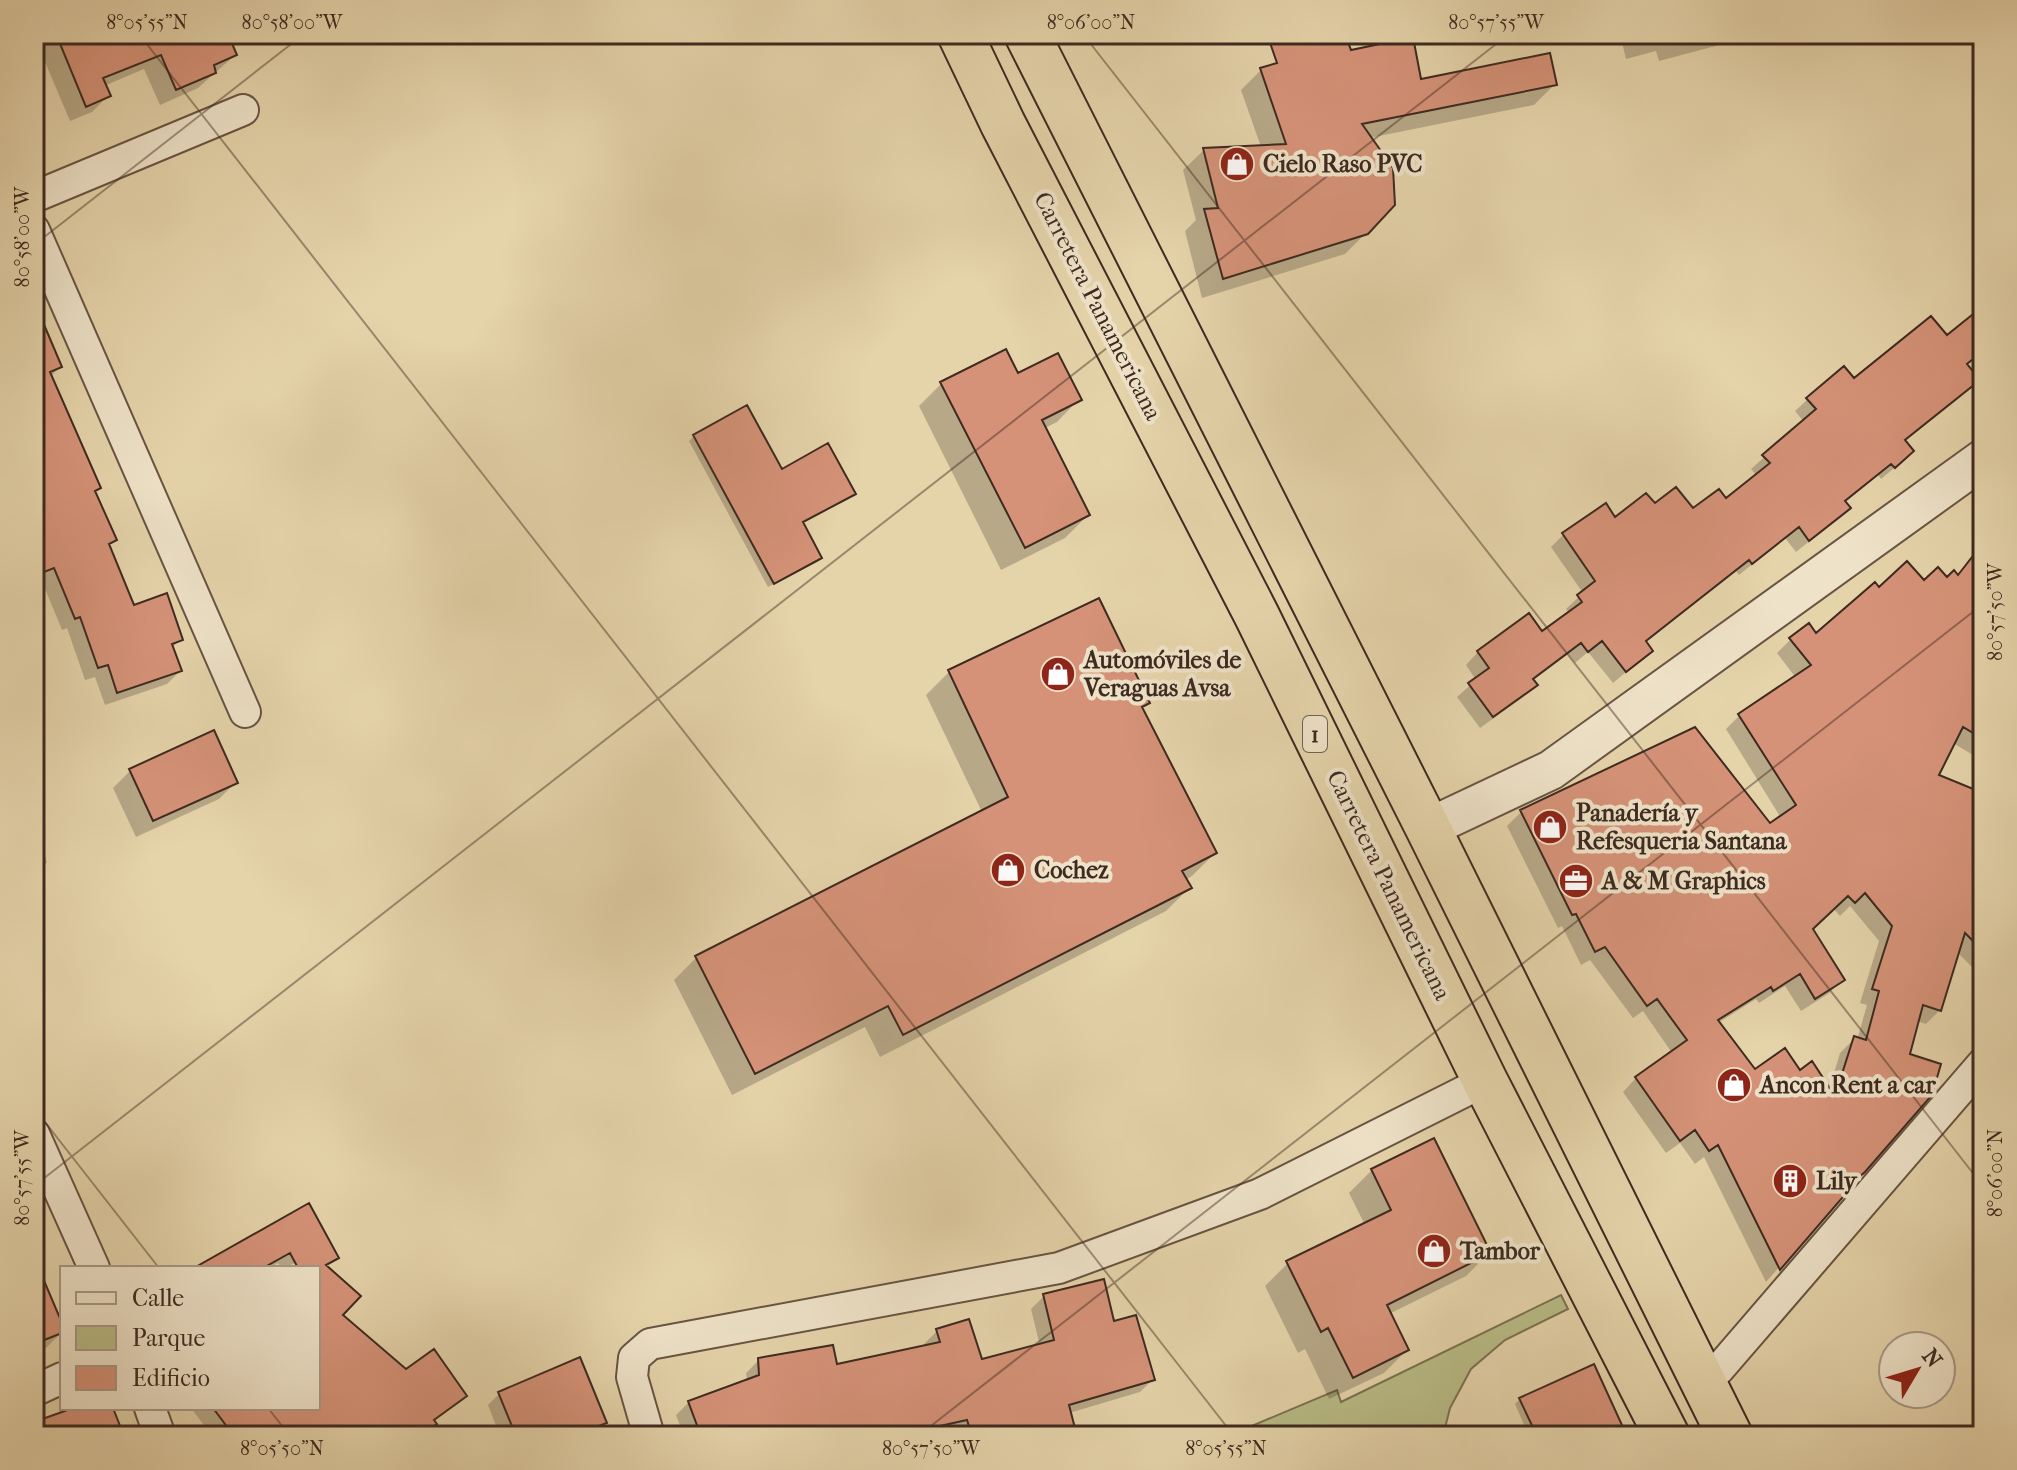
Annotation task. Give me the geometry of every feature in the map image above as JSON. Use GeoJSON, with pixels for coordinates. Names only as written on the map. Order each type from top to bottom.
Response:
{"type":"FeatureCollection","features":[{"type":"Feature","properties":{"kind":"highway","name":"Carretera Panamericana"},"geometry":{"type":"LineString","coordinates":[[960,34],[1003,124],[1210,523],[1485,1081],[1667,1436]]}},
{"type":"Feature","properties":{"kind":"highway"},"geometry":{"type":"LineString","coordinates":[[976,34],[1003,124]]}},
{"type":"Feature","properties":{"kind":"highway"},"geometry":{"type":"LineString","coordinates":[[1027,34],[1428,828],[1730,1436]]}},
{"type":"Feature","properties":{"kind":"highway"},"geometry":{"type":"LineString","coordinates":[[1210,523],[1284,631],[1379,800],[1402,820],[1428,828]]}},
{"type":"Feature","properties":{"kind":"highway"},"geometry":{"type":"LineString","coordinates":[[1428,828],[1422,852],[1425,887],[1500,1064],[1533,1174]]}},
{"type":"Feature","properties":{"kind":"street"},"geometry":{"type":"LineString","coordinates":[[34,197],[243,110]]}},
{"type":"Feature","properties":{"kind":"street"},"geometry":{"type":"LineString","coordinates":[[34,230],[245,712]]}},
{"type":"Feature","properties":{"kind":"street"},"geometry":{"type":"LineString","coordinates":[[1428,828],[1561,763],[1983,459]]}},
{"type":"Feature","properties":{"kind":"street"},"geometry":{"type":"LineString","coordinates":[[1703,1381],[1719,1369],[1983,1063]]}},
{"type":"Feature","properties":{"kind":"street"},"geometry":{"type":"LineString","coordinates":[[649,1436],[632,1377],[634,1358],[650,1344],[1059,1268],[1260,1194],[1485,1081]]}},
{"type":"Feature","properties":{"kind":"street"},"geometry":{"type":"LineString","coordinates":[[34,1134],[93,1266]]}},
{"type":"Feature","properties":{"kind":"street"},"geometry":{"type":"LineString","coordinates":[[34,1391],[60,1379]]}},
{"type":"Feature","properties":{"kind":"street"},"geometry":{"type":"LineString","coordinates":[[151,1410],[160,1436]]}},
{"type":"Feature","properties":{"kind":"green space"},"geometry":{"type":"Polygon","coordinates":[[[1561,1295],[1568,1309],[1505,1340],[1471,1369],[1450,1408],[1446,1436],[1244,1436],[1242,1430],[1337,1390],[1341,1402],[1561,1295]]]}},
{"type":"Feature","properties":{"kind":"building"},"geometry":{"type":"Polygon","coordinates":[[[56,34],[228,34],[237,55],[214,65],[216,73],[176,90],[161,55],[103,78],[111,96],[86,107],[56,34]]]}},
{"type":"Feature","properties":{"kind":"building"},"geometry":{"type":"Polygon","coordinates":[[[1267,34],[1345,34],[1351,50],[1413,37],[1421,79],[1550,53],[1557,85],[1362,124],[1393,168],[1395,205],[1368,234],[1223,279],[1204,209],[1218,208],[1203,148],[1286,144],[1260,68],[1277,63],[1267,34]]]}},
{"type":"Feature","properties":{"kind":"building"},"geometry":{"type":"Polygon","coordinates":[[[34,301],[62,367],[50,372],[101,488],[95,491],[117,540],[109,544],[134,605],[167,593],[183,640],[172,644],[182,671],[117,693],[108,665],[98,668],[80,617],[75,619],[54,568],[44,572],[34,546],[34,301]]]}},
{"type":"Feature","properties":{"kind":"building"},"geometry":{"type":"Polygon","coordinates":[[[1983,306],[1983,351],[1967,364],[1980,380],[1905,440],[1914,451],[1895,468],[1891,464],[1845,501],[1851,508],[1809,541],[1799,527],[1752,564],[1749,560],[1646,641],[1653,651],[1626,672],[1602,641],[1588,652],[1581,643],[1533,679],[1538,685],[1493,717],[1468,683],[1489,668],[1477,651],[1529,613],[1542,631],[1582,602],[1577,595],[1595,581],[1562,533],[1606,503],[1615,517],[1646,493],[1655,503],[1676,487],[1693,508],[1719,489],[1726,498],[1770,463],[1762,455],[1816,409],[1806,398],[1844,366],[1854,378],[1931,316],[1947,335],[1983,306]]]}},
{"type":"Feature","properties":{"kind":"building"},"geometry":{"type":"Polygon","coordinates":[[[1006,349],[1018,373],[1058,353],[1082,400],[1042,420],[1090,515],[1025,548],[940,382],[1006,349]]]}},
{"type":"Feature","properties":{"kind":"building"},"geometry":{"type":"Polygon","coordinates":[[[747,405],[782,469],[828,443],[856,494],[803,522],[822,558],[774,584],[693,435],[747,405]]]}},
{"type":"Feature","properties":{"kind":"building"},"geometry":{"type":"Polygon","coordinates":[[[1983,543],[1983,739],[1963,727],[1939,775],[1983,793],[1983,951],[1965,933],[1941,1011],[1923,1005],[1910,1054],[1941,1064],[1932,1095],[1865,1172],[1847,1187],[1849,1190],[1780,1270],[1718,1145],[1709,1151],[1695,1130],[1680,1141],[1635,1077],[1687,1040],[1657,999],[1647,1006],[1605,947],[1595,952],[1576,914],[1572,915],[1520,810],[1695,727],[1770,823],[1796,805],[1738,714],[1811,665],[1789,638],[1809,623],[1816,633],[1875,582],[1879,587],[1907,561],[1924,580],[1938,567],[1947,577],[1954,570],[1958,575],[1983,543]],[[1865,893],[1855,903],[1848,896],[1813,929],[1845,980],[1815,999],[1800,974],[1773,991],[1771,987],[1718,1020],[1755,1069],[1785,1048],[1800,1070],[1812,1061],[1835,1096],[1854,1036],[1866,1040],[1879,991],[1872,989],[1892,926],[1865,893]]]}},
{"type":"Feature","properties":{"kind":"building"},"geometry":{"type":"Polygon","coordinates":[[[1099,598],[1150,703],[1142,707],[1217,853],[1182,871],[1192,888],[903,1035],[888,1006],[755,1074],[695,956],[1008,797],[948,670],[1099,598]]]}},
{"type":"Feature","properties":{"kind":"building"},"geometry":{"type":"Polygon","coordinates":[[[214,730],[238,783],[153,821],[129,769],[214,730]]]}},
{"type":"Feature","properties":{"kind":"building"},"geometry":{"type":"Polygon","coordinates":[[[1434,1138],[1491,1253],[1387,1305],[1409,1350],[1353,1378],[1328,1328],[1321,1332],[1286,1261],[1391,1210],[1371,1169],[1434,1138]]]}},
{"type":"Feature","properties":{"kind":"building"},"geometry":{"type":"Polygon","coordinates":[[[309,1203],[339,1258],[326,1265],[361,1296],[343,1315],[406,1369],[434,1349],[467,1396],[434,1420],[437,1424],[419,1436],[234,1436],[214,1410],[320,1410],[320,1266],[297,1266],[290,1253],[267,1266],[198,1266],[309,1203]]]}},
{"type":"Feature","properties":{"kind":"building"},"geometry":{"type":"Polygon","coordinates":[[[34,1257],[60,1318],[60,1334],[34,1344],[34,1257]]]}},
{"type":"Feature","properties":{"kind":"building"},"geometry":{"type":"Polygon","coordinates":[[[1104,1279],[1114,1321],[1136,1315],[1155,1380],[1069,1405],[1077,1436],[972,1436],[967,1420],[895,1436],[701,1436],[688,1401],[759,1375],[758,1358],[833,1345],[837,1364],[940,1342],[936,1329],[969,1319],[982,1359],[1054,1340],[1043,1294],[1104,1279]]]}},
{"type":"Feature","properties":{"kind":"building"},"geometry":{"type":"Polygon","coordinates":[[[580,1357],[607,1423],[571,1436],[516,1436],[498,1392],[580,1357]]]}},
{"type":"Feature","properties":{"kind":"building"},"geometry":{"type":"Polygon","coordinates":[[[1594,1364],[1627,1436],[1537,1436],[1519,1398],[1594,1364]]]}},
{"type":"Feature","properties":{"kind":"building"},"geometry":{"type":"Polygon","coordinates":[[[67,1410],[114,1410],[124,1436],[34,1436],[34,1422],[67,1410]]]}},
{"type":"Feature","properties":{"kind":"place","name":"Cielo Raso PVC"},"geometry":{"type":"Point","coordinates":[1237,164]}},
{"type":"Feature","properties":{"kind":"place","name":"Automóviles de Veraguas Avsa"},"geometry":{"type":"Point","coordinates":[1058,674]}},
{"type":"Feature","properties":{"kind":"place","name":"Panadería y Refesqueria Santana"},"geometry":{"type":"Point","coordinates":[1550,827]}},
{"type":"Feature","properties":{"kind":"place","name":"Cochez"},"geometry":{"type":"Point","coordinates":[1008,870]}},
{"type":"Feature","properties":{"kind":"place","name":"A & M Graphics"},"geometry":{"type":"Point","coordinates":[1576,881]}},
{"type":"Feature","properties":{"kind":"place","name":"Ancon Rent a car"},"geometry":{"type":"Point","coordinates":[1734,1085]}},
{"type":"Feature","properties":{"kind":"place","name":"Lily"},"geometry":{"type":"Point","coordinates":[1790,1181]}},
{"type":"Feature","properties":{"kind":"place","name":"Tambor"},"geometry":{"type":"Point","coordinates":[1434,1251]}}]}
